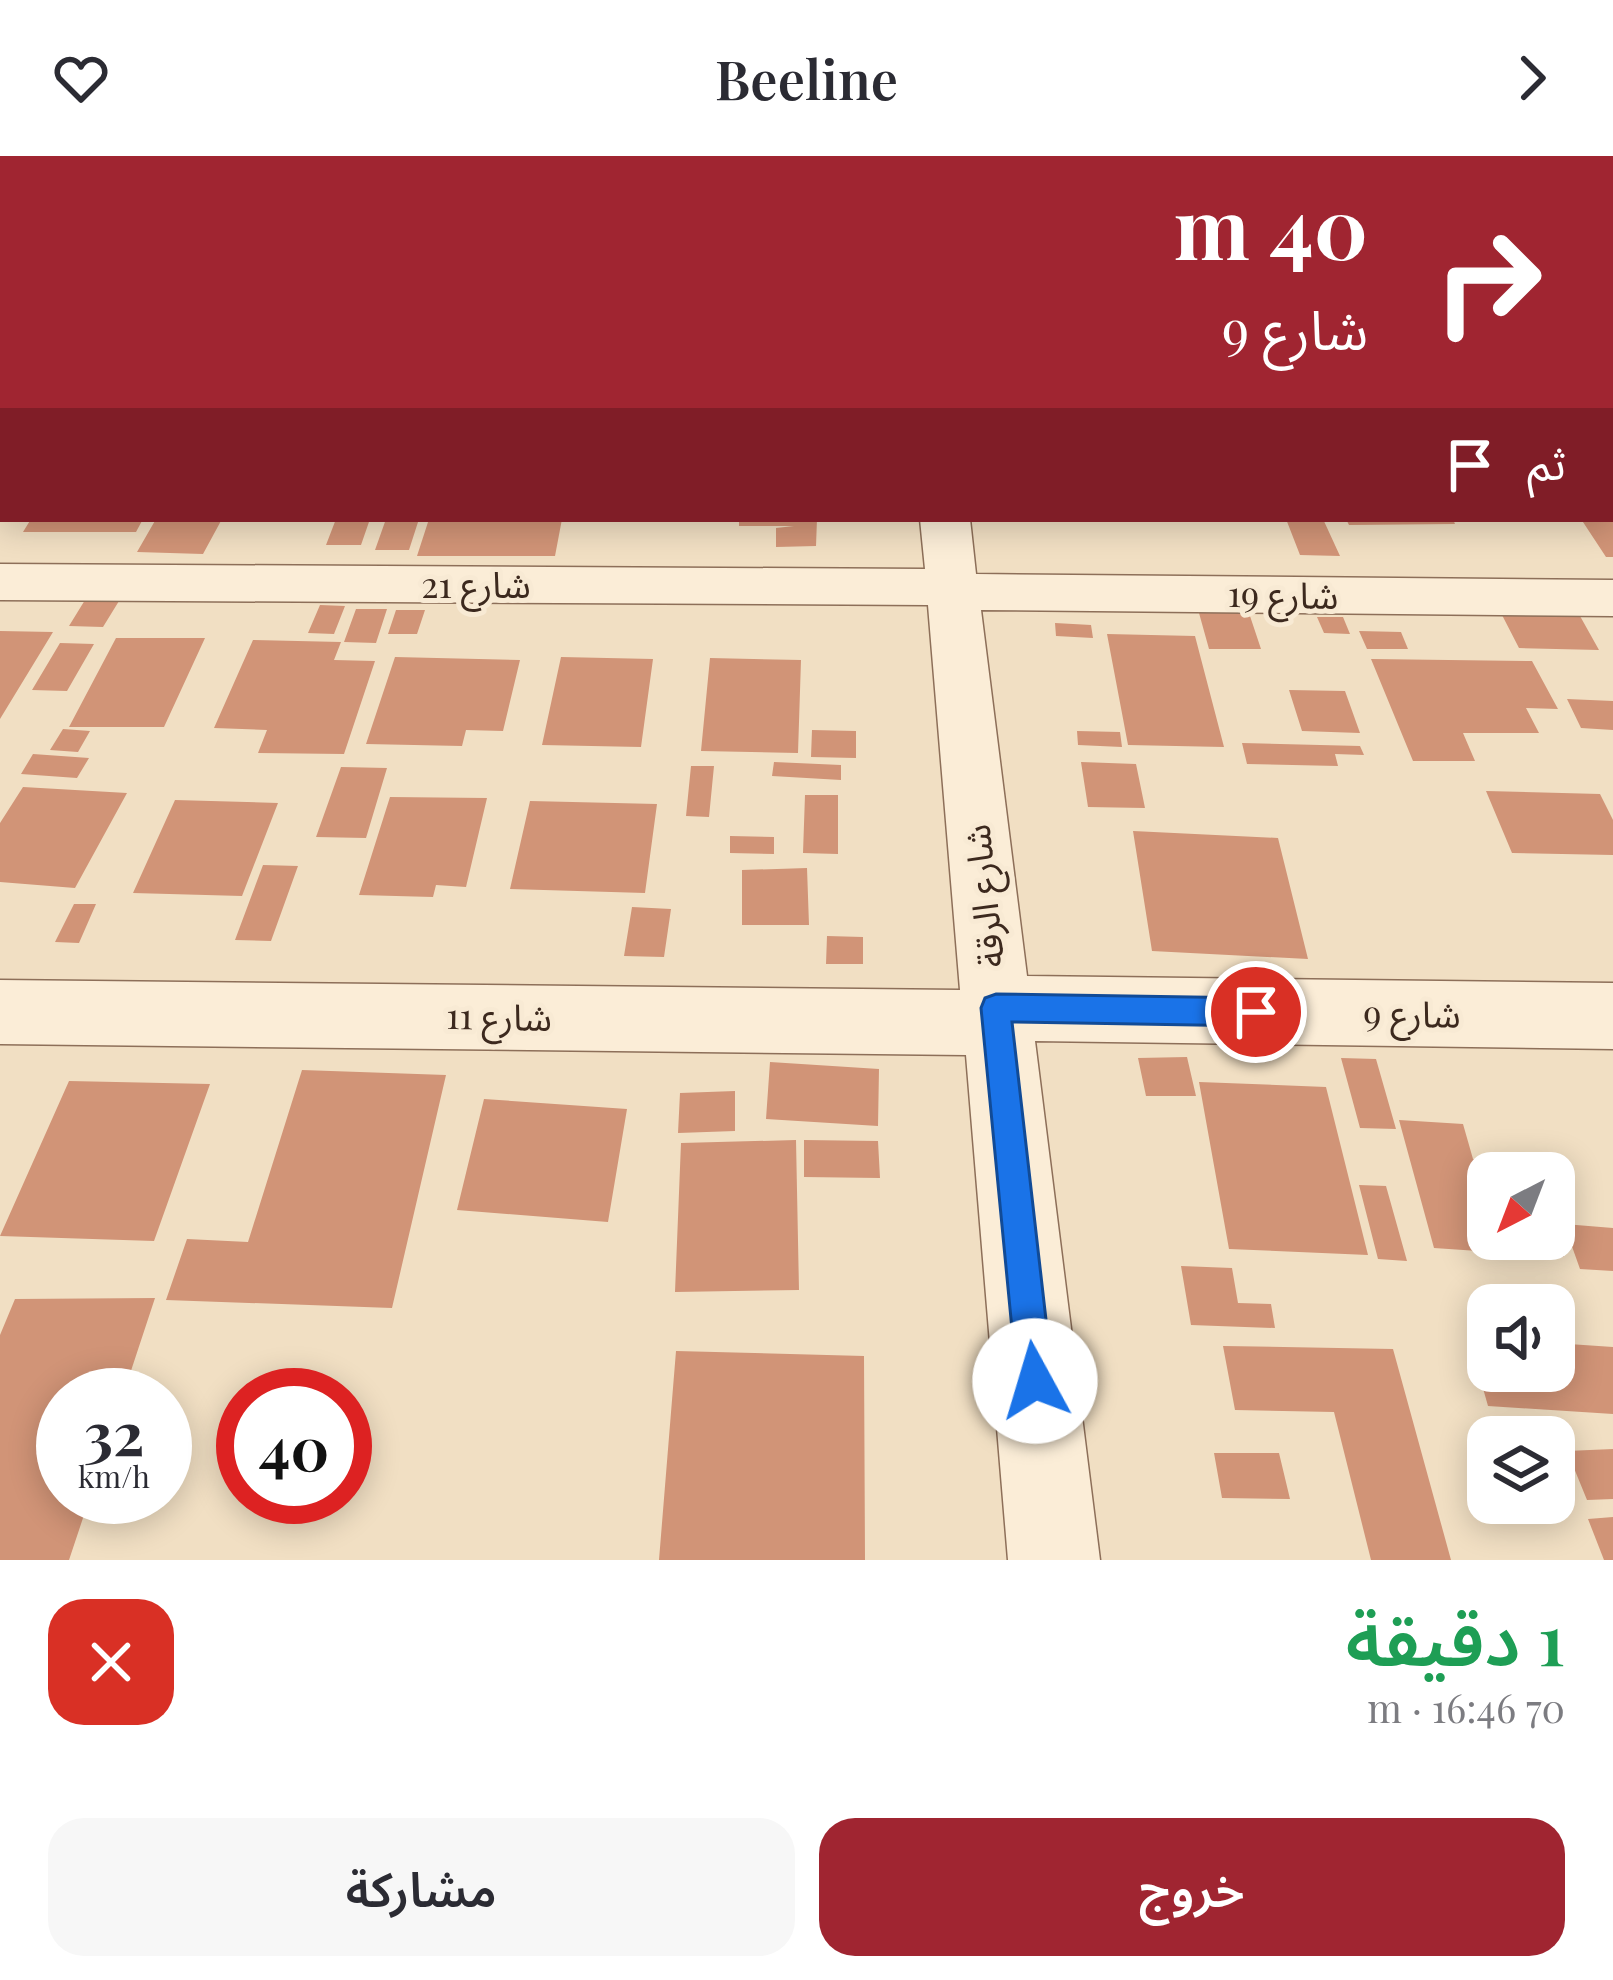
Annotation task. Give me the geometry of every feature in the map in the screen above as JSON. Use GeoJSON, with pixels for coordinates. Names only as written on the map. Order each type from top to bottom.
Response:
{"type":"FeatureCollection","features":[{"type":"Feature","properties":{"kind":"street","name":"شارع الرقة"},"geometry":{"type":"LineString","coordinates":[[945,522],[1054,1560]]}},
{"type":"Feature","properties":{"kind":"street","name":"شارع 21"},"geometry":{"type":"LineString","coordinates":[[0,582],[952,590]]}},
{"type":"Feature","properties":{"kind":"street","name":"شارع 19"},"geometry":{"type":"LineString","coordinates":[[952,590],[1613,598]]}},
{"type":"Feature","properties":{"kind":"street","name":"شارع 11"},"geometry":{"type":"LineString","coordinates":[[0,1012],[997,1015]]}},
{"type":"Feature","properties":{"kind":"street","name":"شارع 9"},"geometry":{"type":"LineString","coordinates":[[997,1015],[1613,1016]]}},
{"type":"Feature","properties":{"kind":"building"},"geometry":{"type":"Polygon","coordinates":[[[29,522],[141,522],[136,532],[23,532],[29,522]]]}},
{"type":"Feature","properties":{"kind":"building"},"geometry":{"type":"Polygon","coordinates":[[[154,522],[220,522],[203,554],[137,552],[154,522]]]}},
{"type":"Feature","properties":{"kind":"building"},"geometry":{"type":"Polygon","coordinates":[[[335,522],[369,522],[361,545],[326,545],[335,522]]]}},
{"type":"Feature","properties":{"kind":"building"},"geometry":{"type":"Polygon","coordinates":[[[385,522],[418,522],[409,550],[375,550],[385,522]]]}},
{"type":"Feature","properties":{"kind":"building"},"geometry":{"type":"Polygon","coordinates":[[[428,522],[561,522],[555,556],[417,556],[428,522]]]}},
{"type":"Feature","properties":{"kind":"building"},"geometry":{"type":"Polygon","coordinates":[[[739,522],[817,522],[816,546],[776,547],[776,528],[794,526],[739,526],[739,522]]]}},
{"type":"Feature","properties":{"kind":"building"},"geometry":{"type":"Polygon","coordinates":[[[1287,522],[1324,522],[1340,556],[1300,555],[1287,522]]]}},
{"type":"Feature","properties":{"kind":"building"},"geometry":{"type":"Polygon","coordinates":[[[1348,522],[1455,524],[1349,525],[1348,522]]]}},
{"type":"Feature","properties":{"kind":"building"},"geometry":{"type":"Polygon","coordinates":[[[1583,522],[1613,522],[1613,557],[1606,557],[1583,522]]]}},
{"type":"Feature","properties":{"kind":"building"},"geometry":{"type":"Polygon","coordinates":[[[85,600],[119,601],[103,627],[69,626],[85,600]]]}},
{"type":"Feature","properties":{"kind":"building"},"geometry":{"type":"Polygon","coordinates":[[[320,605],[345,606],[334,634],[308,633],[320,605]]]}},
{"type":"Feature","properties":{"kind":"building"},"geometry":{"type":"Polygon","coordinates":[[[356,609],[387,609],[376,643],[344,642],[356,609]]]}},
{"type":"Feature","properties":{"kind":"building"},"geometry":{"type":"Polygon","coordinates":[[[396,610],[425,610],[417,634],[388,634],[396,610]]]}},
{"type":"Feature","properties":{"kind":"building"},"geometry":{"type":"Polygon","coordinates":[[[1199,613],[1249,613],[1261,649],[1209,649],[1199,613]]]}},
{"type":"Feature","properties":{"kind":"building"},"geometry":{"type":"Polygon","coordinates":[[[1502,615],[1580,616],[1599,650],[1519,648],[1502,615]]]}},
{"type":"Feature","properties":{"kind":"building"},"geometry":{"type":"Polygon","coordinates":[[[1317,617],[1343,617],[1350,634],[1324,633],[1317,617]]]}},
{"type":"Feature","properties":{"kind":"building"},"geometry":{"type":"Polygon","coordinates":[[[1055,623],[1091,625],[1093,638],[1056,636],[1055,623]]]}},
{"type":"Feature","properties":{"kind":"building"},"geometry":{"type":"Polygon","coordinates":[[[0,631],[53,632],[0,719],[0,631]]]}},
{"type":"Feature","properties":{"kind":"building"},"geometry":{"type":"Polygon","coordinates":[[[1359,631],[1401,632],[1408,649],[1367,649],[1359,631]]]}},
{"type":"Feature","properties":{"kind":"building"},"geometry":{"type":"Polygon","coordinates":[[[1107,634],[1195,636],[1224,747],[1128,745],[1107,634]]]}},
{"type":"Feature","properties":{"kind":"building"},"geometry":{"type":"Polygon","coordinates":[[[116,638],[205,638],[164,727],[69,727],[116,638]]]}},
{"type":"Feature","properties":{"kind":"building"},"geometry":{"type":"Polygon","coordinates":[[[253,640],[341,642],[334,660],[375,661],[344,754],[258,753],[267,730],[214,728],[253,640]]]}},
{"type":"Feature","properties":{"kind":"building"},"geometry":{"type":"Polygon","coordinates":[[[60,643],[94,644],[67,691],[32,690],[60,643]]]}},
{"type":"Feature","properties":{"kind":"building"},"geometry":{"type":"Polygon","coordinates":[[[395,657],[520,660],[503,731],[466,730],[462,746],[366,744],[395,657]]]}},
{"type":"Feature","properties":{"kind":"building"},"geometry":{"type":"Polygon","coordinates":[[[561,657],[653,659],[641,747],[542,745],[561,657]]]}},
{"type":"Feature","properties":{"kind":"building"},"geometry":{"type":"Polygon","coordinates":[[[710,658],[801,660],[798,753],[701,751],[710,658]]]}},
{"type":"Feature","properties":{"kind":"building"},"geometry":{"type":"Polygon","coordinates":[[[1371,659],[1532,661],[1558,709],[1526,708],[1539,733],[1463,733],[1475,761],[1413,761],[1371,659]]]}},
{"type":"Feature","properties":{"kind":"building"},"geometry":{"type":"Polygon","coordinates":[[[1289,690],[1345,691],[1360,733],[1302,731],[1289,690]]]}},
{"type":"Feature","properties":{"kind":"building"},"geometry":{"type":"Polygon","coordinates":[[[1567,699],[1613,701],[1613,730],[1581,728],[1567,699]]]}},
{"type":"Feature","properties":{"kind":"building"},"geometry":{"type":"Polygon","coordinates":[[[63,729],[90,731],[78,752],[50,750],[63,729]]]}},
{"type":"Feature","properties":{"kind":"building"},"geometry":{"type":"Polygon","coordinates":[[[812,730],[856,731],[856,758],[811,757],[812,730]]]}},
{"type":"Feature","properties":{"kind":"building"},"geometry":{"type":"Polygon","coordinates":[[[1077,731],[1120,732],[1122,747],[1078,745],[1077,731]]]}},
{"type":"Feature","properties":{"kind":"building"},"geometry":{"type":"Polygon","coordinates":[[[1242,743],[1360,746],[1364,755],[1335,754],[1338,766],[1247,764],[1242,743]]]}},
{"type":"Feature","properties":{"kind":"building"},"geometry":{"type":"Polygon","coordinates":[[[33,754],[89,758],[77,778],[21,774],[33,754]]]}},
{"type":"Feature","properties":{"kind":"building"},"geometry":{"type":"Polygon","coordinates":[[[774,762],[841,765],[841,780],[772,776],[774,762]]]}},
{"type":"Feature","properties":{"kind":"building"},"geometry":{"type":"Polygon","coordinates":[[[1081,762],[1136,764],[1145,808],[1088,807],[1081,762]]]}},
{"type":"Feature","properties":{"kind":"building"},"geometry":{"type":"Polygon","coordinates":[[[691,766],[714,766],[709,817],[686,816],[691,766]]]}},
{"type":"Feature","properties":{"kind":"building"},"geometry":{"type":"Polygon","coordinates":[[[341,767],[387,768],[366,838],[316,837],[341,767]]]}},
{"type":"Feature","properties":{"kind":"building"},"geometry":{"type":"Polygon","coordinates":[[[23,787],[127,793],[75,888],[0,882],[0,823],[23,787]]]}},
{"type":"Feature","properties":{"kind":"building"},"geometry":{"type":"Polygon","coordinates":[[[1486,791],[1600,794],[1613,820],[1613,855],[1512,853],[1486,791]]]}},
{"type":"Feature","properties":{"kind":"building"},"geometry":{"type":"Polygon","coordinates":[[[805,795],[838,795],[838,854],[803,853],[805,795]]]}},
{"type":"Feature","properties":{"kind":"building"},"geometry":{"type":"Polygon","coordinates":[[[390,797],[487,798],[466,887],[436,885],[433,897],[359,895],[390,797]]]}},
{"type":"Feature","properties":{"kind":"building"},"geometry":{"type":"Polygon","coordinates":[[[175,800],[278,803],[242,896],[133,893],[175,800]]]}},
{"type":"Feature","properties":{"kind":"building"},"geometry":{"type":"Polygon","coordinates":[[[530,801],[657,804],[645,893],[510,889],[530,801]]]}},
{"type":"Feature","properties":{"kind":"building"},"geometry":{"type":"Polygon","coordinates":[[[1133,831],[1278,838],[1308,959],[1152,951],[1133,831]]]}},
{"type":"Feature","properties":{"kind":"building"},"geometry":{"type":"Polygon","coordinates":[[[730,836],[774,837],[774,854],[730,853],[730,836]]]}},
{"type":"Feature","properties":{"kind":"building"},"geometry":{"type":"Polygon","coordinates":[[[263,865],[298,866],[271,941],[235,940],[263,865]]]}},
{"type":"Feature","properties":{"kind":"building"},"geometry":{"type":"Polygon","coordinates":[[[807,868],[809,925],[742,925],[742,870],[807,868]]]}},
{"type":"Feature","properties":{"kind":"building"},"geometry":{"type":"Polygon","coordinates":[[[74,904],[96,904],[79,943],[55,942],[74,904]]]}},
{"type":"Feature","properties":{"kind":"building"},"geometry":{"type":"Polygon","coordinates":[[[632,907],[671,909],[664,957],[624,956],[632,907]]]}},
{"type":"Feature","properties":{"kind":"building"},"geometry":{"type":"Polygon","coordinates":[[[827,936],[863,937],[863,964],[826,964],[827,936]]]}},
{"type":"Feature","properties":{"kind":"building"},"geometry":{"type":"Polygon","coordinates":[[[1187,1057],[1196,1096],[1146,1096],[1138,1058],[1187,1057]]]}},
{"type":"Feature","properties":{"kind":"building"},"geometry":{"type":"Polygon","coordinates":[[[1341,1058],[1376,1059],[1396,1129],[1360,1128],[1341,1058]]]}},
{"type":"Feature","properties":{"kind":"building"},"geometry":{"type":"Polygon","coordinates":[[[770,1062],[879,1069],[878,1126],[766,1119],[770,1062]]]}},
{"type":"Feature","properties":{"kind":"building"},"geometry":{"type":"Polygon","coordinates":[[[302,1070],[446,1075],[392,1308],[166,1300],[187,1239],[248,1242],[302,1070]]]}},
{"type":"Feature","properties":{"kind":"building"},"geometry":{"type":"Polygon","coordinates":[[[69,1081],[210,1084],[154,1241],[0,1236],[69,1081]]]}},
{"type":"Feature","properties":{"kind":"building"},"geometry":{"type":"Polygon","coordinates":[[[1199,1082],[1326,1087],[1368,1255],[1229,1249],[1199,1082]]]}},
{"type":"Feature","properties":{"kind":"building"},"geometry":{"type":"Polygon","coordinates":[[[735,1091],[735,1131],[678,1133],[680,1093],[735,1091]]]}},
{"type":"Feature","properties":{"kind":"building"},"geometry":{"type":"Polygon","coordinates":[[[484,1099],[627,1109],[608,1222],[457,1210],[484,1099]]]}},
{"type":"Feature","properties":{"kind":"building"},"geometry":{"type":"Polygon","coordinates":[[[1399,1120],[1463,1124],[1471,1152],[1467,1152],[1467,1250],[1434,1248],[1399,1120]]]}},
{"type":"Feature","properties":{"kind":"building"},"geometry":{"type":"Polygon","coordinates":[[[796,1140],[799,1290],[675,1292],[681,1143],[796,1140]]]}},
{"type":"Feature","properties":{"kind":"building"},"geometry":{"type":"Polygon","coordinates":[[[804,1140],[878,1141],[880,1178],[804,1177],[804,1140]]]}},
{"type":"Feature","properties":{"kind":"building"},"geometry":{"type":"Polygon","coordinates":[[[1359,1185],[1386,1186],[1407,1261],[1378,1259],[1359,1185]]]}},
{"type":"Feature","properties":{"kind":"building"},"geometry":{"type":"Polygon","coordinates":[[[1575,1225],[1613,1228],[1613,1271],[1580,1269],[1575,1225]]]}},
{"type":"Feature","properties":{"kind":"building"},"geometry":{"type":"Polygon","coordinates":[[[1181,1266],[1232,1268],[1238,1303],[1271,1304],[1275,1328],[1191,1325],[1181,1266]]]}},
{"type":"Feature","properties":{"kind":"building"},"geometry":{"type":"Polygon","coordinates":[[[155,1298],[132,1368],[36,1368],[36,1524],[81,1524],[69,1560],[0,1560],[0,1335],[15,1299],[155,1298]]]}},
{"type":"Feature","properties":{"kind":"building"},"geometry":{"type":"Polygon","coordinates":[[[1575,1344],[1613,1347],[1613,1414],[1488,1406],[1484,1392],[1575,1392],[1575,1344]]]}},
{"type":"Feature","properties":{"kind":"building"},"geometry":{"type":"Polygon","coordinates":[[[1223,1346],[1393,1349],[1451,1560],[1371,1560],[1334,1412],[1235,1410],[1223,1346]]]}},
{"type":"Feature","properties":{"kind":"building"},"geometry":{"type":"Polygon","coordinates":[[[676,1351],[864,1356],[865,1560],[659,1560],[676,1351]]]}},
{"type":"Feature","properties":{"kind":"building"},"geometry":{"type":"Polygon","coordinates":[[[1613,1449],[1613,1499],[1587,1500],[1575,1471],[1575,1451],[1613,1449]]]}},
{"type":"Feature","properties":{"kind":"building"},"geometry":{"type":"Polygon","coordinates":[[[1214,1453],[1279,1453],[1290,1499],[1222,1498],[1214,1453]]]}},
{"type":"Feature","properties":{"kind":"building"},"geometry":{"type":"Polygon","coordinates":[[[1613,1517],[1613,1560],[1604,1560],[1588,1519],[1613,1517]]]}},
{"type":"Feature","properties":{"kind":"route"},"geometry":{"type":"LineString","coordinates":[[1035,1381],[996,1008],[1256,1012]]}}]}
